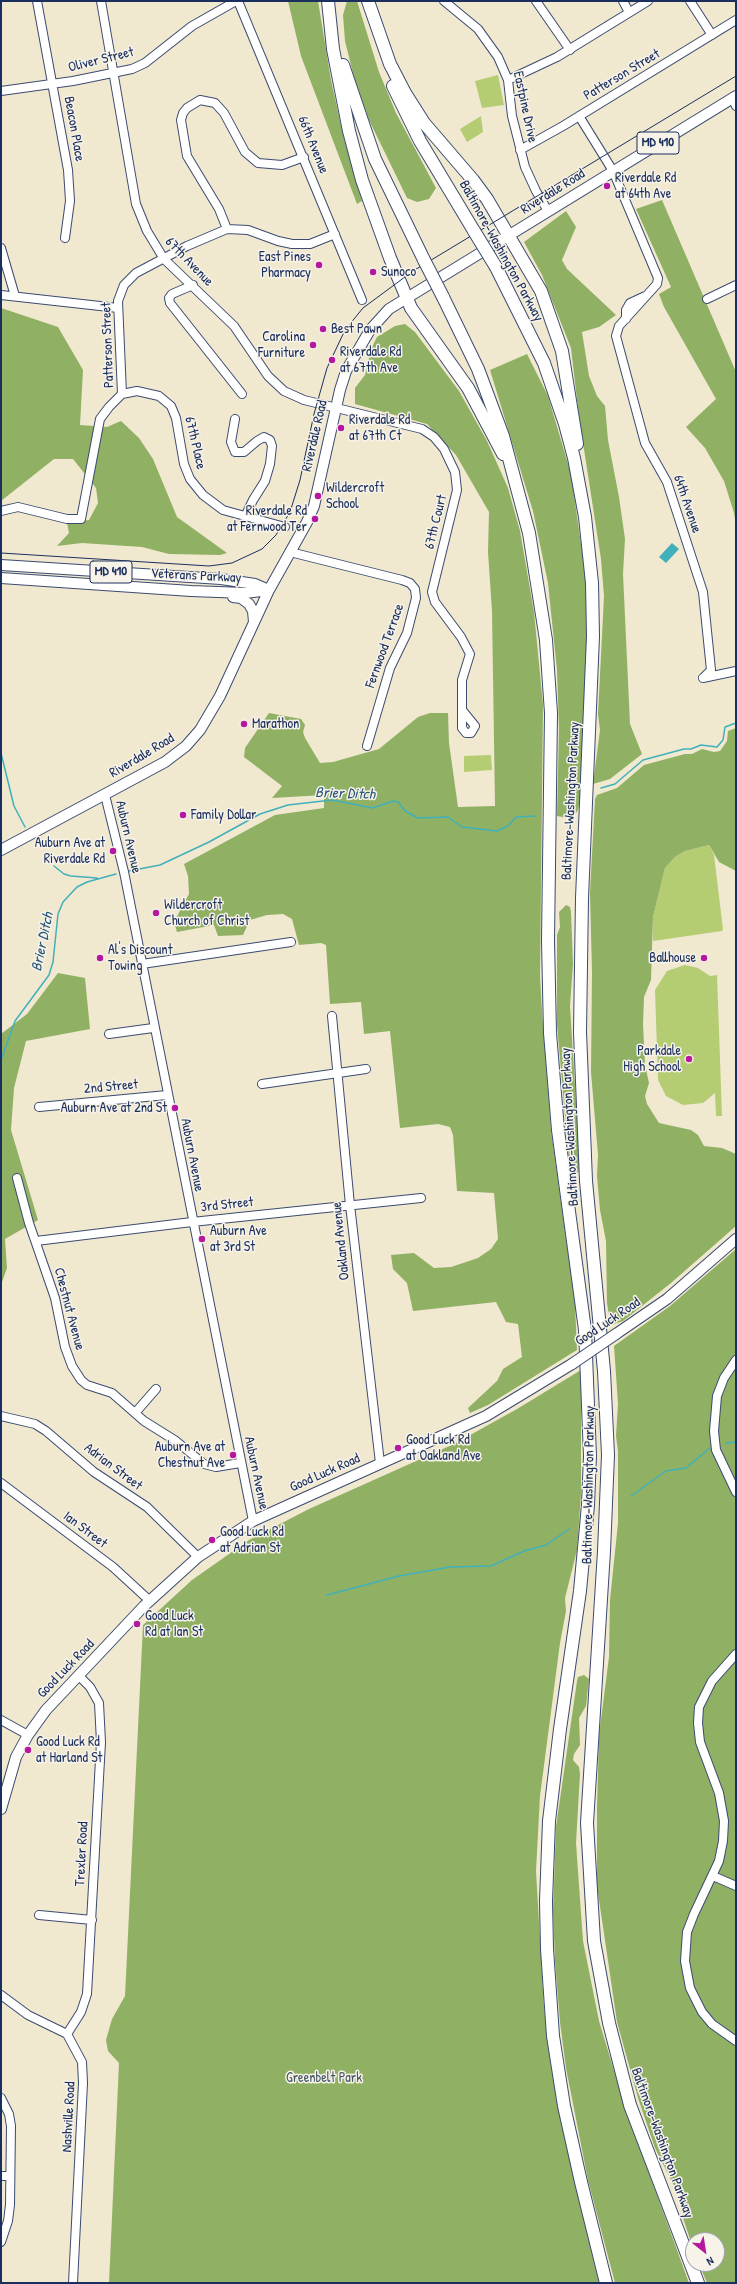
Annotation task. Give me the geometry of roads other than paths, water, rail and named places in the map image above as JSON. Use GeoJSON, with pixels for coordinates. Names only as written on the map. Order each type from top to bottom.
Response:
{"type":"FeatureCollection","features":[{"type":"Feature","properties":{"kind":"highway","name":"Baltimore-Washington Parkway"},"geometry":{"type":"LineString","coordinates":[[329,1],[342,62],[364,132],[386,182],[467,346],[492,403],[524,511],[542,604],[549,676],[551,746],[548,949],[550,1033],[558,1130],[585,1330],[590,1407],[588,1498],[584,1550],[549,1821],[546,1901],[547,1956],[553,2036],[564,2106],[575,2160],[606,2283]]}},
{"type":"Feature","properties":{"kind":"highway"},"geometry":{"type":"LineString","coordinates":[[329,1],[335,57],[354,152],[369,201],[406,297],[416,318],[458,374],[477,403],[504,457],[524,511]]}},
{"type":"Feature","properties":{"kind":"highway","name":"Baltimore-Washington Parkway"},"geometry":{"type":"LineString","coordinates":[[363,1],[378,48],[398,97],[420,141],[496,267],[523,318],[552,384],[574,458],[585,517],[592,583],[593,636],[581,938],[582,1082],[587,1189],[604,1371],[608,1455],[605,1544],[588,1779],[587,1823],[590,1897],[601,1982],[620,2068],[643,2142],[698,2283]]}},
{"type":"Feature","properties":{"kind":"highway"},"geometry":{"type":"LineString","coordinates":[[368,1],[390,64],[405,93],[436,138],[473,180],[510,236],[541,291],[562,351],[580,467],[585,517]]}},
{"type":"Feature","properties":{"kind":"main road","name":"Riverdale Road"},"geometry":{"type":"LineString","coordinates":[[1,850],[169,759],[190,742],[212,712],[269,590],[314,506],[336,407],[346,371],[367,335],[389,310],[406,297],[510,236],[613,171],[735,100]]}},
{"type":"Feature","properties":{"kind":"main road","name":"Veterans Parkway"},"geometry":{"type":"LineString","coordinates":[[1,565],[221,579],[255,584],[269,590]]}},
{"type":"Feature","properties":{"kind":"main road","name":"Veterans Parkway"},"geometry":{"type":"LineString","coordinates":[[1,578],[191,591],[245,593],[269,590]]}},
{"type":"Feature","properties":{"kind":"main road"},"geometry":{"type":"LineString","coordinates":[[191,591],[241,598],[251,607],[254,622]]}},
{"type":"Feature","properties":{"kind":"main road","name":"Good Luck Road"},"geometry":{"type":"LineString","coordinates":[[1,1809],[16,1757],[28,1735],[52,1703],[150,1601],[198,1557],[253,1521],[486,1416],[572,1364],[667,1299],[736,1239]]}},
{"type":"Feature","properties":{"kind":"street","name":"Beacon Place"},"geometry":{"type":"LineString","coordinates":[[37,1],[53,84],[69,189],[68,222],[64,238]]}},
{"type":"Feature","properties":{"kind":"street","name":"67th Avenue"},"geometry":{"type":"LineString","coordinates":[[101,1],[136,204],[147,231],[164,259],[193,285],[239,332],[264,372],[275,384],[295,397],[336,407]]}},
{"type":"Feature","properties":{"kind":"street","name":"Oliver Street"},"geometry":{"type":"LineString","coordinates":[[1,92],[132,69],[145,62],[192,26],[237,1]]}},
{"type":"Feature","properties":{"kind":"street","name":"66th Avenue"},"geometry":{"type":"LineString","coordinates":[[237,1],[304,157],[362,300]]}},
{"type":"Feature","properties":{"kind":"street","name":"Eastpine Drive"},"geometry":{"type":"LineString","coordinates":[[444,1],[485,37],[498,57],[508,80],[512,116],[520,150],[529,176],[548,211]]}},
{"type":"Feature","properties":{"kind":"street"},"geometry":{"type":"LineString","coordinates":[[536,1],[570,50]]}},
{"type":"Feature","properties":{"kind":"street"},"geometry":{"type":"LineString","coordinates":[[623,1],[629,12]]}},
{"type":"Feature","properties":{"kind":"street"},"geometry":{"type":"LineString","coordinates":[[508,80],[570,50],[648,1]]}},
{"type":"Feature","properties":{"kind":"street"},"geometry":{"type":"LineString","coordinates":[[690,1],[712,35]]}},
{"type":"Feature","properties":{"kind":"street","name":"Patterson Street"},"geometry":{"type":"LineString","coordinates":[[520,150],[579,116],[736,20]]}},
{"type":"Feature","properties":{"kind":"street"},"geometry":{"type":"LineString","coordinates":[[227,229],[219,209],[187,156],[181,120],[183,113],[187,108],[200,100],[215,103],[224,113],[245,152],[258,163],[282,165],[304,157]]}},
{"type":"Feature","properties":{"kind":"street"},"geometry":{"type":"LineString","coordinates":[[579,116],[613,171]]}},
{"type":"Feature","properties":{"kind":"street","name":"64th Avenue"},"geometry":{"type":"LineString","coordinates":[[613,171],[658,278],[657,284],[647,295],[630,303],[626,310],[626,319],[619,326],[616,336],[645,443],[667,482],[703,592],[711,670],[703,678],[736,671]]}},
{"type":"Feature","properties":{"kind":"street","name":"Patterson Street"},"geometry":{"type":"LineString","coordinates":[[1,511],[18,507],[67,519],[81,519],[100,419],[122,394],[118,308],[122,289],[131,277],[187,246],[227,229],[248,230],[278,241],[292,244],[310,244],[335,234]]}},
{"type":"Feature","properties":{"kind":"street"},"geometry":{"type":"LineString","coordinates":[[1,248],[15,296]]}},
{"type":"Feature","properties":{"kind":"street"},"geometry":{"type":"LineString","coordinates":[[193,285],[172,294],[170,303],[242,394]]}},
{"type":"Feature","properties":{"kind":"street"},"geometry":{"type":"LineString","coordinates":[[707,299],[736,285]]}},
{"type":"Feature","properties":{"kind":"street"},"geometry":{"type":"LineString","coordinates":[[1,295],[42,301],[118,308]]}},
{"type":"Feature","properties":{"kind":"street","name":"67th Place"},"geometry":{"type":"LineString","coordinates":[[122,394],[132,391],[143,392],[159,396],[168,403],[176,418],[182,457],[192,482],[216,506],[245,517],[285,527]]}},
{"type":"Feature","properties":{"kind":"street","name":"67th Court"},"geometry":{"type":"LineString","coordinates":[[336,407],[422,429],[439,442],[451,463],[457,483],[456,498],[432,592],[435,602],[461,637],[470,654],[462,680],[462,710]]}},
{"type":"Feature","properties":{"kind":"street"},"geometry":{"type":"LineString","coordinates":[[235,419],[231,442],[236,452],[244,452],[264,437],[270,440],[272,446],[270,464],[265,481],[253,500],[245,517]]}},
{"type":"Feature","properties":{"kind":"street","name":"Fernwood Terrace"},"geometry":{"type":"LineString","coordinates":[[290,552],[402,580],[410,583],[415,589],[416,598],[406,634],[390,668],[367,746]]}},
{"type":"Feature","properties":{"kind":"street","name":"Auburn Avenue"},"geometry":{"type":"LineString","coordinates":[[105,795],[115,831],[142,964],[166,1095],[253,1521]]}},
{"type":"Feature","properties":{"kind":"street"},"geometry":{"type":"LineString","coordinates":[[142,964],[291,942]]}},
{"type":"Feature","properties":{"kind":"street","name":"Oakland Avenue"},"geometry":{"type":"LineString","coordinates":[[332,1016],[350,1205],[380,1463]]}},
{"type":"Feature","properties":{"kind":"street"},"geometry":{"type":"LineString","coordinates":[[109,1034],[153,1028]]}},
{"type":"Feature","properties":{"kind":"street"},"geometry":{"type":"LineString","coordinates":[[262,1084],[366,1069]]}},
{"type":"Feature","properties":{"kind":"street","name":"2nd Street"},"geometry":{"type":"LineString","coordinates":[[39,1107],[57,1104],[166,1095]]}},
{"type":"Feature","properties":{"kind":"street","name":"Chestnut Avenue"},"geometry":{"type":"LineString","coordinates":[[17,1178],[29,1223],[55,1298],[65,1347],[72,1366],[84,1383],[112,1393],[134,1413],[176,1441],[204,1464],[223,1466],[240,1463]]}},
{"type":"Feature","properties":{"kind":"street","name":"3rd Street"},"geometry":{"type":"LineString","coordinates":[[36,1241],[192,1222],[421,1198]]}},
{"type":"Feature","properties":{"kind":"street"},"geometry":{"type":"LineString","coordinates":[[736,1360],[724,1378],[717,1396],[714,1431],[716,1450],[736,1492]]}},
{"type":"Feature","properties":{"kind":"street"},"geometry":{"type":"LineString","coordinates":[[134,1413],[156,1389]]}},
{"type":"Feature","properties":{"kind":"street","name":"Adrian Street"},"geometry":{"type":"LineString","coordinates":[[1,1416],[35,1424],[46,1431],[94,1472],[147,1507],[198,1557]]}},
{"type":"Feature","properties":{"kind":"street","name":"Ian Street"},"geometry":{"type":"LineString","coordinates":[[1,1483],[113,1567],[150,1601]]}},
{"type":"Feature","properties":{"kind":"street"},"geometry":{"type":"LineString","coordinates":[[736,1654],[712,1681],[699,1707],[698,1723],[700,1742],[719,1793],[724,1821],[724,1841],[714,1876],[690,1926],[685,1948],[685,1961],[690,1988],[702,2012],[712,2024],[736,2041]]}},
{"type":"Feature","properties":{"kind":"street","name":"Trexler Road"},"geometry":{"type":"LineString","coordinates":[[67,2034],[81,2012],[87,1994],[99,1785],[100,1710],[94,1692],[79,1676]]}},
{"type":"Feature","properties":{"kind":"street"},"geometry":{"type":"LineString","coordinates":[[1,1720],[28,1735]]}},
{"type":"Feature","properties":{"kind":"street"},"geometry":{"type":"LineString","coordinates":[[714,1876],[736,1886]]}},
{"type":"Feature","properties":{"kind":"street"},"geometry":{"type":"LineString","coordinates":[[40,1915],[92,1920]]}},
{"type":"Feature","properties":{"kind":"street"},"geometry":{"type":"LineString","coordinates":[[1,1995],[28,2015],[67,2034]]}},
{"type":"Feature","properties":{"kind":"street","name":"Nashville Road"},"geometry":{"type":"LineString","coordinates":[[67,2034],[80,2055],[83,2071],[73,2283]]}},
{"type":"Feature","properties":{"kind":"street"},"geometry":{"type":"LineString","coordinates":[[1,2098],[9,2114],[11,2126],[8,2220],[1,2242]]}},
{"type":"Feature","properties":{"kind":"street"},"geometry":{"type":"LineString","coordinates":[[1,2176],[10,2176]]}},
{"type":"Feature","properties":{"kind":"water"},"geometry":{"type":"Polygon","coordinates":[[[672,543],[679,549],[666,563],[659,557],[672,543]]]}},
{"type":"Feature","properties":{"kind":"waterway","name":"Brier Ditch"},"geometry":{"type":"LineString","coordinates":[[601,788],[615,784],[643,760],[684,749],[691,749],[701,745],[717,747],[723,740],[725,727],[736,723]]}},
{"type":"Feature","properties":{"kind":"waterway"},"geometry":{"type":"LineString","coordinates":[[1,753],[14,806],[25,827]]}},
{"type":"Feature","properties":{"kind":"waterway","name":"Brier Ditch"},"geometry":{"type":"LineString","coordinates":[[129,871],[160,865],[209,842],[260,814],[288,805],[332,800],[373,808],[393,801],[398,802],[405,811],[418,818],[448,817],[462,827],[497,831],[508,826],[516,817],[535,816]]}},
{"type":"Feature","properties":{"kind":"waterway"},"geometry":{"type":"LineString","coordinates":[[54,866],[64,874],[71,876],[97,878]]}},
{"type":"Feature","properties":{"kind":"waterway","name":"Brier Ditch"},"geometry":{"type":"LineString","coordinates":[[1,1060],[15,1021],[49,975],[53,962],[58,914],[63,902],[77,887],[87,882],[116,874]]}},
{"type":"Feature","properties":{"kind":"waterway"},"geometry":{"type":"LineString","coordinates":[[726,1443],[736,1442]]}},
{"type":"Feature","properties":{"kind":"waterway"},"geometry":{"type":"LineString","coordinates":[[631,1496],[666,1471],[686,1468],[710,1448]]}},
{"type":"Feature","properties":{"kind":"waterway"},"geometry":{"type":"LineString","coordinates":[[327,1595],[399,1576],[450,1567],[491,1566],[524,1551],[546,1545],[569,1529]]}},
{"type":"Feature","properties":{"kind":"tram line"},"geometry":{"type":"LineString","coordinates":[[1,553],[209,566],[232,563],[262,549],[276,535],[290,512],[300,480],[314,414],[327,368],[345,330],[363,308],[413,271],[736,76]]}},
{"type":"Feature","properties":{"kind":"place","name":"Riverdale Rd at 64th Ave"},"geometry":{"type":"Point","coordinates":[607,186]}},
{"type":"Feature","properties":{"kind":"place","name":"East Pines Pharmacy"},"geometry":{"type":"Point","coordinates":[319,265]}},
{"type":"Feature","properties":{"kind":"place","name":"Sunoco"},"geometry":{"type":"Point","coordinates":[373,272]}},
{"type":"Feature","properties":{"kind":"place","name":"Best Pawn"},"geometry":{"type":"Point","coordinates":[323,329]}},
{"type":"Feature","properties":{"kind":"place","name":"Carolina Furniture"},"geometry":{"type":"Point","coordinates":[313,345]}},
{"type":"Feature","properties":{"kind":"place","name":"Riverdale Rd at 67th Ave"},"geometry":{"type":"Point","coordinates":[332,360]}},
{"type":"Feature","properties":{"kind":"place","name":"Riverdale Rd at 67th Ct"},"geometry":{"type":"Point","coordinates":[341,428]}},
{"type":"Feature","properties":{"kind":"place","name":"Wildercroft School"},"geometry":{"type":"Point","coordinates":[318,496]}},
{"type":"Feature","properties":{"kind":"place","name":"Riverdale Rd at Fernwood Ter"},"geometry":{"type":"Point","coordinates":[315,519]}},
{"type":"Feature","properties":{"kind":"place","name":"Marathon"},"geometry":{"type":"Point","coordinates":[244,724]}},
{"type":"Feature","properties":{"kind":"place","name":"Family Dollar"},"geometry":{"type":"Point","coordinates":[183,815]}},
{"type":"Feature","properties":{"kind":"place","name":"Auburn Ave at Riverdale Rd"},"geometry":{"type":"Point","coordinates":[113,851]}},
{"type":"Feature","properties":{"kind":"place","name":"Wildercroft Church of Christ"},"geometry":{"type":"Point","coordinates":[156,913]}},
{"type":"Feature","properties":{"kind":"place","name":"Al's Discount Towing"},"geometry":{"type":"Point","coordinates":[100,958]}},
{"type":"Feature","properties":{"kind":"place","name":"Ballhouse"},"geometry":{"type":"Point","coordinates":[704,958]}},
{"type":"Feature","properties":{"kind":"place","name":"Parkdale High School"},"geometry":{"type":"Point","coordinates":[689,1059]}},
{"type":"Feature","properties":{"kind":"place","name":"Auburn Ave at 2nd St"},"geometry":{"type":"Point","coordinates":[175,1108]}},
{"type":"Feature","properties":{"kind":"place","name":"Auburn Ave at 3rd St"},"geometry":{"type":"Point","coordinates":[202,1239]}},
{"type":"Feature","properties":{"kind":"place","name":"Good Luck Rd at Oakland Ave"},"geometry":{"type":"Point","coordinates":[398,1448]}},
{"type":"Feature","properties":{"kind":"place","name":"Auburn Ave at Chestnut Ave"},"geometry":{"type":"Point","coordinates":[233,1455]}},
{"type":"Feature","properties":{"kind":"place","name":"Good Luck Rd at Adrian St"},"geometry":{"type":"Point","coordinates":[212,1540]}},
{"type":"Feature","properties":{"kind":"place","name":"Good Luck Rd at Ian St"},"geometry":{"type":"Point","coordinates":[137,1624]}},
{"type":"Feature","properties":{"kind":"place","name":"Good Luck Rd at Harland St"},"geometry":{"type":"Point","coordinates":[28,1750]}},
{"type":"Feature","properties":{"kind":"park label","name":"Greenbelt Park"},"geometry":{"type":"Point","coordinates":[324,2078]}}]}
